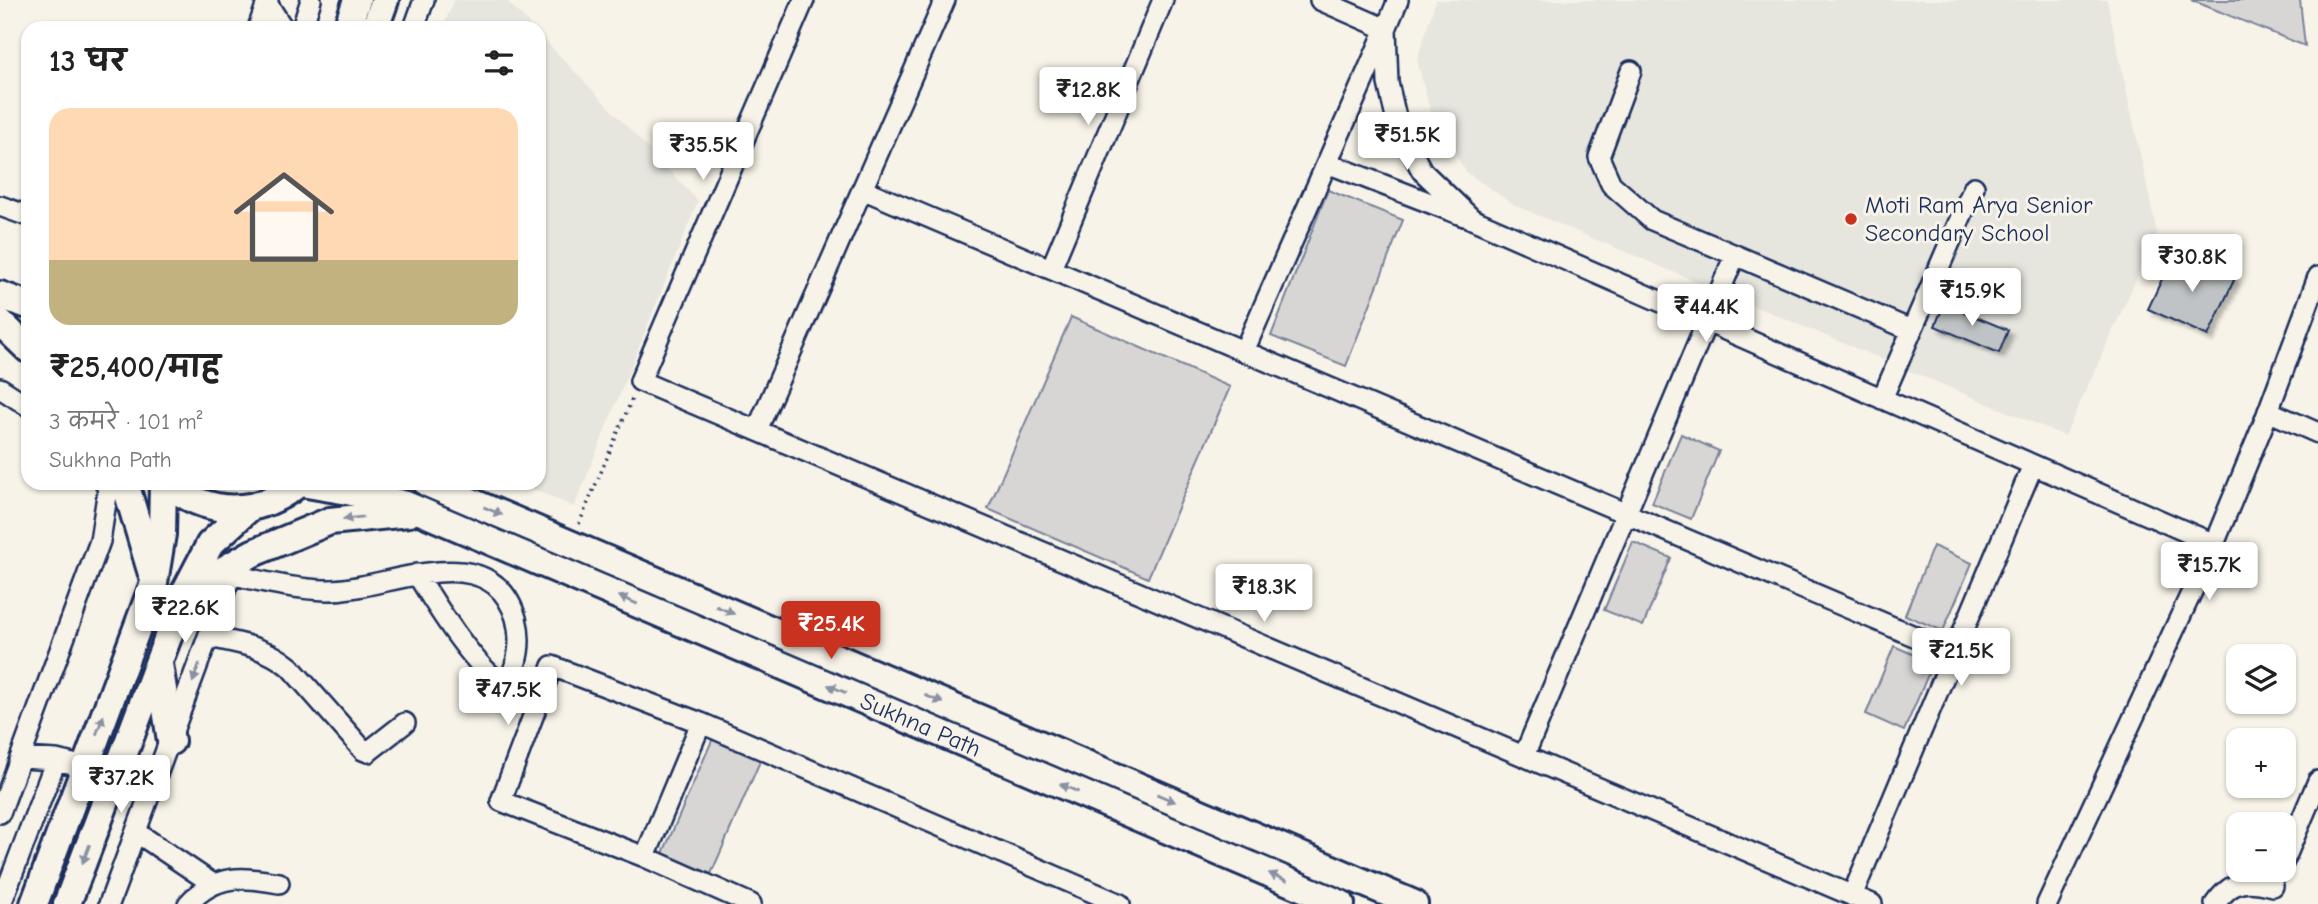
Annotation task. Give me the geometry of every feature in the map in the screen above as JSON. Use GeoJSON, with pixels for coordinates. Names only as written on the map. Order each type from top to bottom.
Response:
{"type":"FeatureCollection","features":[{"type":"Feature","properties":{"kind":"main road"},"geometry":{"type":"LineString","coordinates":[[350,21],[357,0]]}},
{"type":"Feature","properties":{"kind":"main road"},"geometry":{"type":"LineString","coordinates":[[378,21],[385,0]]}},
{"type":"Feature","properties":{"kind":"main road"},"geometry":{"type":"LineString","coordinates":[[0,322],[21,332]]}},
{"type":"Feature","properties":{"kind":"main road"},"geometry":{"type":"LineString","coordinates":[[0,322],[21,342]]}},
{"type":"Feature","properties":{"kind":"main road"},"geometry":{"type":"LineString","coordinates":[[127,490],[154,583]]}},
{"type":"Feature","properties":{"kind":"main road"},"geometry":{"type":"LineString","coordinates":[[34,904],[154,583],[162,534],[165,490]]}},
{"type":"Feature","properties":{"kind":"main road"},"geometry":{"type":"LineString","coordinates":[[175,490],[209,507],[233,509],[248,508],[290,490]]}},
{"type":"Feature","properties":{"kind":"main road","name":"Sukhna Path"},"geometry":{"type":"LineString","coordinates":[[342,490],[406,505],[1341,904]]}},
{"type":"Feature","properties":{"kind":"main road","name":"Sukhna Path"},"geometry":{"type":"LineString","coordinates":[[443,490],[1414,904]]}},
{"type":"Feature","properties":{"kind":"main road"},"geometry":{"type":"LineString","coordinates":[[67,904],[185,592],[210,544],[248,508]]}},
{"type":"Feature","properties":{"kind":"main road"},"geometry":{"type":"LineString","coordinates":[[185,592],[233,568],[253,553],[330,521],[421,512]]}},
{"type":"Feature","properties":{"kind":"main road"},"geometry":{"type":"LineString","coordinates":[[158,662],[171,741]]}},
{"type":"Feature","properties":{"kind":"street"},"geometry":{"type":"LineString","coordinates":[[304,21],[311,0]]}},
{"type":"Feature","properties":{"kind":"street"},"geometry":{"type":"LineString","coordinates":[[416,21],[424,0]]}},
{"type":"Feature","properties":{"kind":"street"},"geometry":{"type":"LineString","coordinates":[[804,0],[640,381],[1872,904]]}},
{"type":"Feature","properties":{"kind":"street"},"geometry":{"type":"LineString","coordinates":[[757,430],[945,0]]}},
{"type":"Feature","properties":{"kind":"street"},"geometry":{"type":"LineString","coordinates":[[1051,269],[1163,0]]}},
{"type":"Feature","properties":{"kind":"street"},"geometry":{"type":"LineString","coordinates":[[1320,0],[1386,29]]}},
{"type":"Feature","properties":{"kind":"street"},"geometry":{"type":"LineString","coordinates":[[1244,351],[1398,0]]}},
{"type":"Feature","properties":{"kind":"street"},"geometry":{"type":"LineString","coordinates":[[260,21],[267,2]]}},
{"type":"Feature","properties":{"kind":"street"},"geometry":{"type":"LineString","coordinates":[[267,2],[279,21]]}},
{"type":"Feature","properties":{"kind":"street"},"geometry":{"type":"LineString","coordinates":[[1386,29],[1388,83],[1398,126],[1422,171],[1472,219]]}},
{"type":"Feature","properties":{"kind":"street"},"geometry":{"type":"LineString","coordinates":[[1631,71],[1599,157],[1611,184],[1652,220],[1911,330]]}},
{"type":"Feature","properties":{"kind":"street"},"geometry":{"type":"LineString","coordinates":[[1327,163],[1472,219],[2214,544]]}},
{"type":"Feature","properties":{"kind":"street"},"geometry":{"type":"LineString","coordinates":[[1882,399],[1973,187]]}},
{"type":"Feature","properties":{"kind":"street"},"geometry":{"type":"LineString","coordinates":[[862,189],[1954,653]]}},
{"type":"Feature","properties":{"kind":"street"},"geometry":{"type":"LineString","coordinates":[[0,206],[21,214]]}},
{"type":"Feature","properties":{"kind":"street"},"geometry":{"type":"LineString","coordinates":[[1524,756],[1735,255]]}},
{"type":"Feature","properties":{"kind":"street"},"geometry":{"type":"LineString","coordinates":[[2047,904],[2214,544],[2318,277]]}},
{"type":"Feature","properties":{"kind":"street"},"geometry":{"type":"LineString","coordinates":[[0,388],[21,402]]}},
{"type":"Feature","properties":{"kind":"street"},"geometry":{"type":"LineString","coordinates":[[2268,411],[2318,433]]}},
{"type":"Feature","properties":{"kind":"street"},"geometry":{"type":"LineString","coordinates":[[1852,896],[2033,465]]}},
{"type":"Feature","properties":{"kind":"street"},"geometry":{"type":"LineString","coordinates":[[0,813],[100,541],[108,490]]}},
{"type":"Feature","properties":{"kind":"street"},"geometry":{"type":"LineString","coordinates":[[109,904],[233,568],[257,581],[328,590],[417,574],[474,573],[490,581],[508,600],[516,618],[518,656],[506,684],[499,682],[484,668],[441,613],[417,574]]}},
{"type":"Feature","properties":{"kind":"street"},"geometry":{"type":"LineString","coordinates":[[209,637],[257,647],[277,656],[290,667],[363,750],[368,752],[405,723]]}},
{"type":"Feature","properties":{"kind":"street"},"geometry":{"type":"LineString","coordinates":[[751,904],[645,857],[501,801],[552,666],[701,723],[1076,895],[1120,904]]}},
{"type":"Feature","properties":{"kind":"street"},"geometry":{"type":"LineString","coordinates":[[645,857],[701,723]]}},
{"type":"Feature","properties":{"kind":"street"},"geometry":{"type":"LineString","coordinates":[[21,758],[56,760],[85,767]]}},
{"type":"Feature","properties":{"kind":"street"},"geometry":{"type":"LineString","coordinates":[[1,904],[56,760]]}},
{"type":"Feature","properties":{"kind":"street"},"geometry":{"type":"LineString","coordinates":[[2296,833],[2318,781]]}},
{"type":"Feature","properties":{"kind":"street"},"geometry":{"type":"LineString","coordinates":[[136,832],[213,884]]}},
{"type":"Feature","properties":{"kind":"street"},"geometry":{"type":"LineString","coordinates":[[188,904],[213,884],[242,877],[279,883]]}},
{"type":"Feature","properties":{"kind":"street"},"geometry":{"type":"LineString","coordinates":[[2215,904],[2225,890],[2243,882],[2259,882],[2273,887]]}},
{"type":"Feature","properties":{"kind":"path"},"geometry":{"type":"LineString","coordinates":[[570,544],[640,381]]}},
{"type":"Feature","properties":{"kind":"shaded area"},"geometry":{"type":"Polygon","coordinates":[[[454,0],[506,0],[526,21],[446,21],[454,0]]]}},
{"type":"Feature","properties":{"kind":"shaded area","name":"Moti Ram Arya Senior Secondary School"},"geometry":{"type":"Polygon","coordinates":[[[1436,0],[2107,0],[2157,233],[2065,436],[1516,206],[1466,172],[1431,113],[1417,60],[1436,0]]]}},
{"type":"Feature","properties":{"kind":"shaded area"},"geometry":{"type":"Polygon","coordinates":[[[2191,0],[2300,0],[2305,46],[2191,0]]]}},
{"type":"Feature","properties":{"kind":"shaded area"},"geometry":{"type":"Polygon","coordinates":[[[546,41],[698,201],[574,507],[536,490],[546,490],[546,41]]]}},
{"type":"Feature","properties":{"kind":"shaded area"},"geometry":{"type":"Polygon","coordinates":[[[1328,190],[1403,220],[1346,366],[1271,336],[1328,190]]]}},
{"type":"Feature","properties":{"kind":"shaded area"},"geometry":{"type":"Polygon","coordinates":[[[1071,317],[1230,387],[1148,578],[988,509],[1071,317]]]}},
{"type":"Feature","properties":{"kind":"shaded area"},"geometry":{"type":"Polygon","coordinates":[[[1681,434],[1719,451],[1691,519],[1652,503],[1681,434]]]}},
{"type":"Feature","properties":{"kind":"shaded area"},"geometry":{"type":"Polygon","coordinates":[[[1633,542],[1671,558],[1643,626],[1604,610],[1633,542]]]}},
{"type":"Feature","properties":{"kind":"shaded area"},"geometry":{"type":"Polygon","coordinates":[[[1933,546],[1972,563],[1943,631],[1905,615],[1933,546]]]}},
{"type":"Feature","properties":{"kind":"shaded area"},"geometry":{"type":"Polygon","coordinates":[[[1894,646],[1933,663],[1904,731],[1866,714],[1894,646]]]}},
{"type":"Feature","properties":{"kind":"shaded area"},"geometry":{"type":"Polygon","coordinates":[[[713,738],[761,759],[711,874],[663,853],[713,738]]]}},
{"type":"Feature","properties":{"kind":"building"},"geometry":{"type":"Polygon","coordinates":[[[2175,251],[2235,278],[2208,336],[2148,309],[2175,251]]]}},
{"type":"Feature","properties":{"kind":"building"},"geometry":{"type":"Polygon","coordinates":[[[1944,304],[2008,330],[1999,353],[1935,326],[1944,304]]]}},
{"type":"Feature","properties":{"kind":"place","name":"Moti Ram Arya Senior Secondary School"},"geometry":{"type":"Point","coordinates":[1851,219]}}]}
